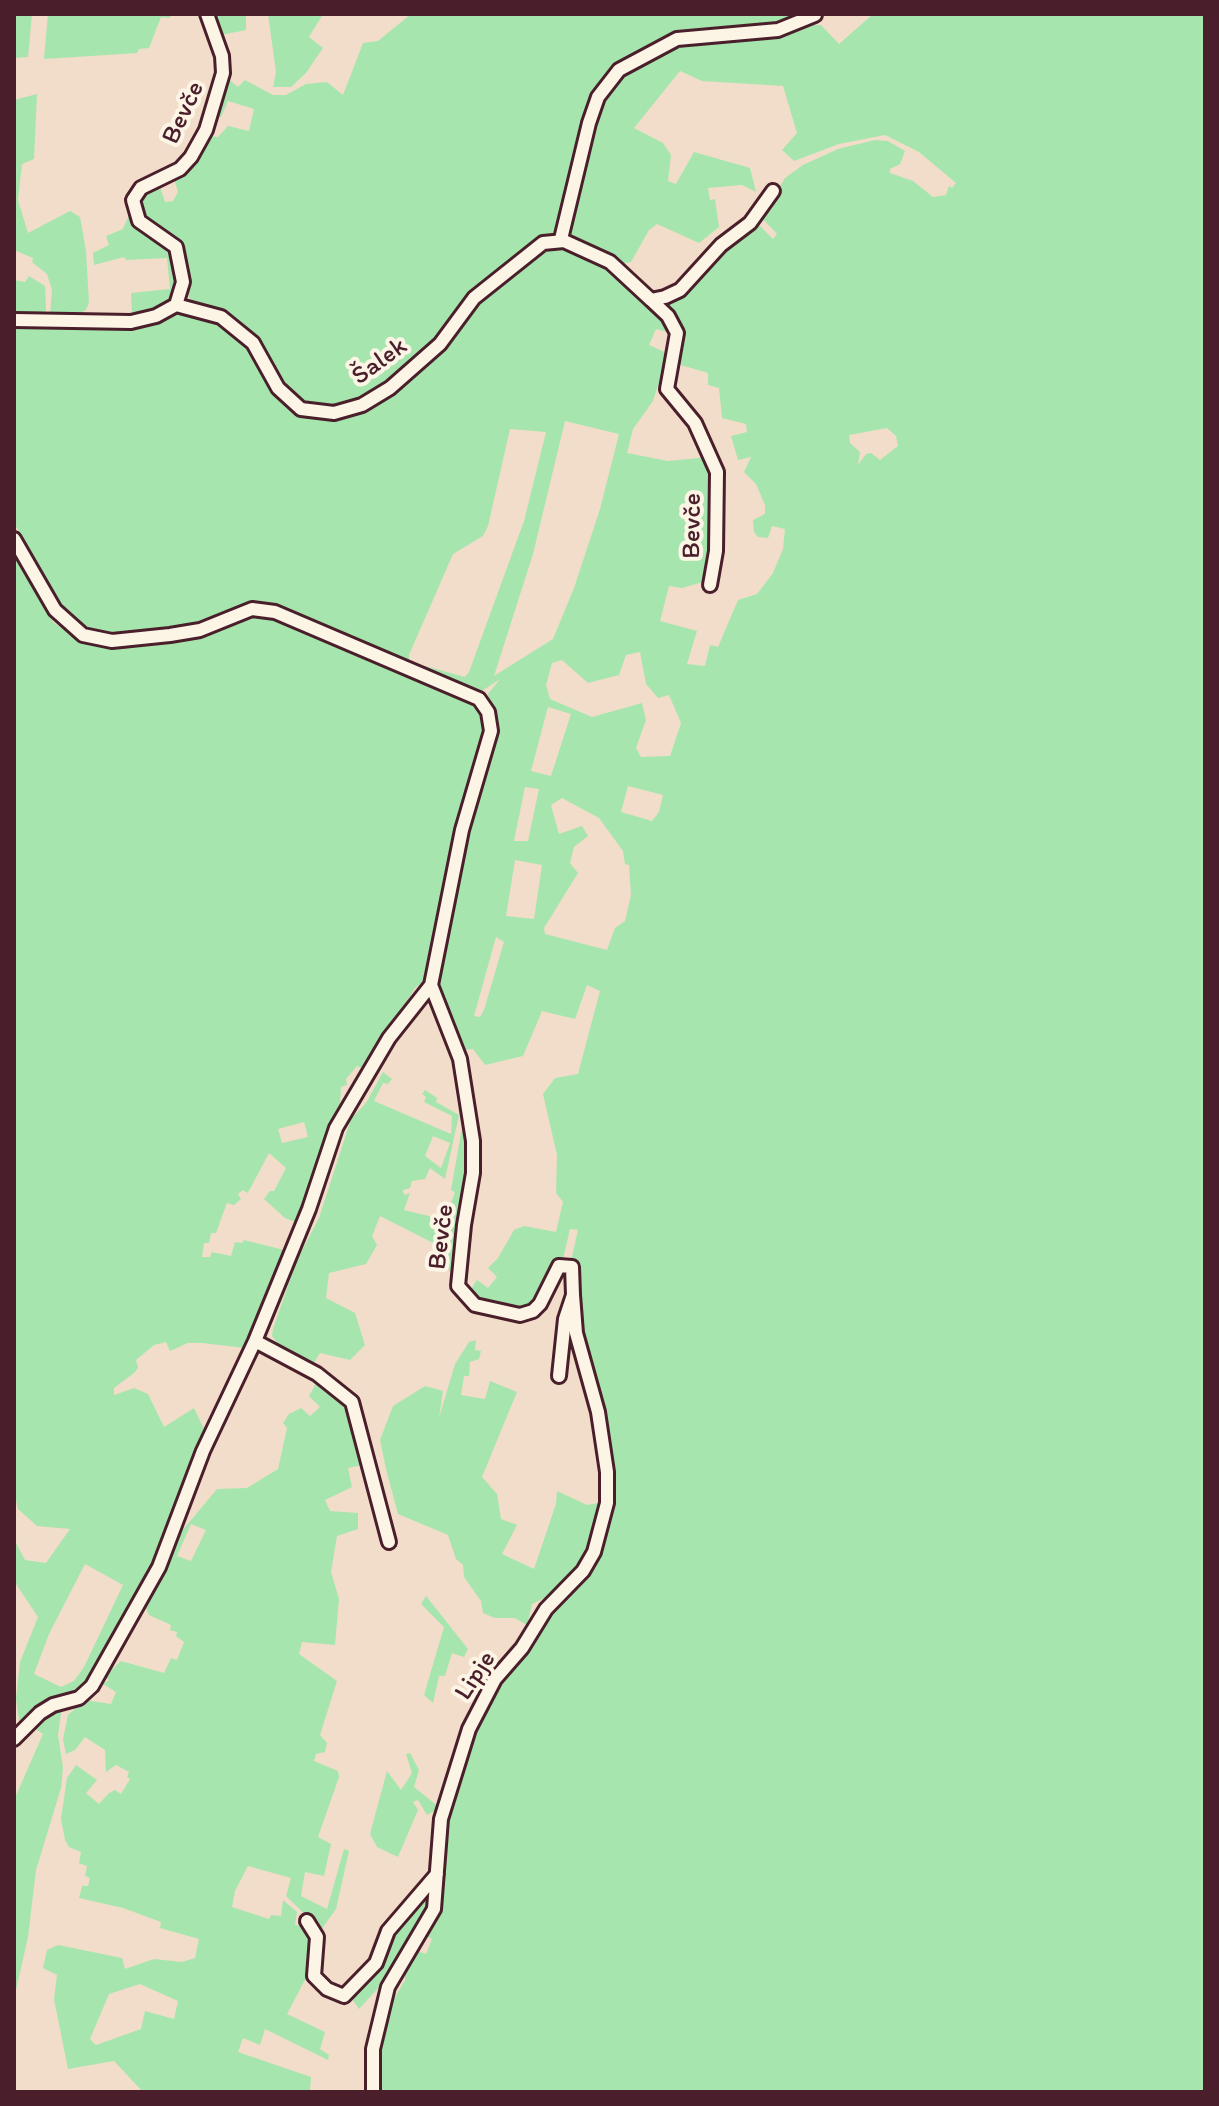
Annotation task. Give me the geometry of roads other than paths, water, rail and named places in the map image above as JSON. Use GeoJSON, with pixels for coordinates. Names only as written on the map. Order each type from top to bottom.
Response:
{"type":"FeatureCollection","features":[{"type":"Feature","properties":{"kind":"street","name":"Bevče"},"geometry":{"type":"LineString","coordinates":[[176,305],[183,282],[176,247],[139,221],[133,200],[141,188],[180,169],[191,157],[206,130],[223,73],[222,56],[207,14]]}},
{"type":"Feature","properties":{"kind":"street"},"geometry":{"type":"LineString","coordinates":[[773,191],[750,223],[721,245],[680,290],[651,300],[610,262],[561,239],[589,123],[598,97],[619,70],[677,39],[778,30],[815,15]]}},
{"type":"Feature","properties":{"kind":"street","name":"Šalek"},"geometry":{"type":"LineString","coordinates":[[176,305],[221,317],[253,343],[278,388],[301,409],[334,413],[362,405],[390,388],[440,344],[474,298],[543,243],[561,239]]}},
{"type":"Feature","properties":{"kind":"street","name":"Bevče"},"geometry":{"type":"LineString","coordinates":[[651,300],[668,316],[677,333],[667,389],[695,423],[717,472],[715,564],[710,585]]}},
{"type":"Feature","properties":{"kind":"street"},"geometry":{"type":"LineString","coordinates":[[14,320],[131,322],[156,316],[176,305]]}},
{"type":"Feature","properties":{"kind":"street"},"geometry":{"type":"LineString","coordinates":[[14,539],[55,610],[83,635],[112,641],[170,635],[200,630],[252,609],[275,612],[479,699],[488,712],[491,731],[462,830],[431,985],[389,1038],[336,1128],[309,1209],[255,1341],[203,1451],[159,1567],[104,1670],[79,1698],[53,1705],[14,1739]]}},
{"type":"Feature","properties":{"kind":"street","name":"Bevče"},"geometry":{"type":"LineString","coordinates":[[431,985],[460,1059],[473,1141],[473,1173],[458,1286],[475,1305],[520,1315],[533,1311],[559,1266],[566,1264],[572,1267],[573,1295]]}},
{"type":"Feature","properties":{"kind":"street"},"geometry":{"type":"LineString","coordinates":[[559,1376],[565,1319],[573,1295]]}},
{"type":"Feature","properties":{"kind":"street","name":"Lipje"},"geometry":{"type":"LineString","coordinates":[[373,2092],[373,2049],[388,1987],[430,1921],[441,1819],[469,1729],[495,1679],[522,1648],[546,1609],[583,1571],[594,1552],[607,1503],[607,1472],[598,1412],[576,1333],[573,1295]]}},
{"type":"Feature","properties":{"kind":"street"},"geometry":{"type":"LineString","coordinates":[[255,1341],[325,1379],[352,1402],[389,1542]]}},
{"type":"Feature","properties":{"kind":"street"},"geometry":{"type":"LineString","coordinates":[[307,1921],[317,1937],[314,1976],[327,1989],[344,1996],[376,1963],[388,1931],[437,1874]]}}]}
